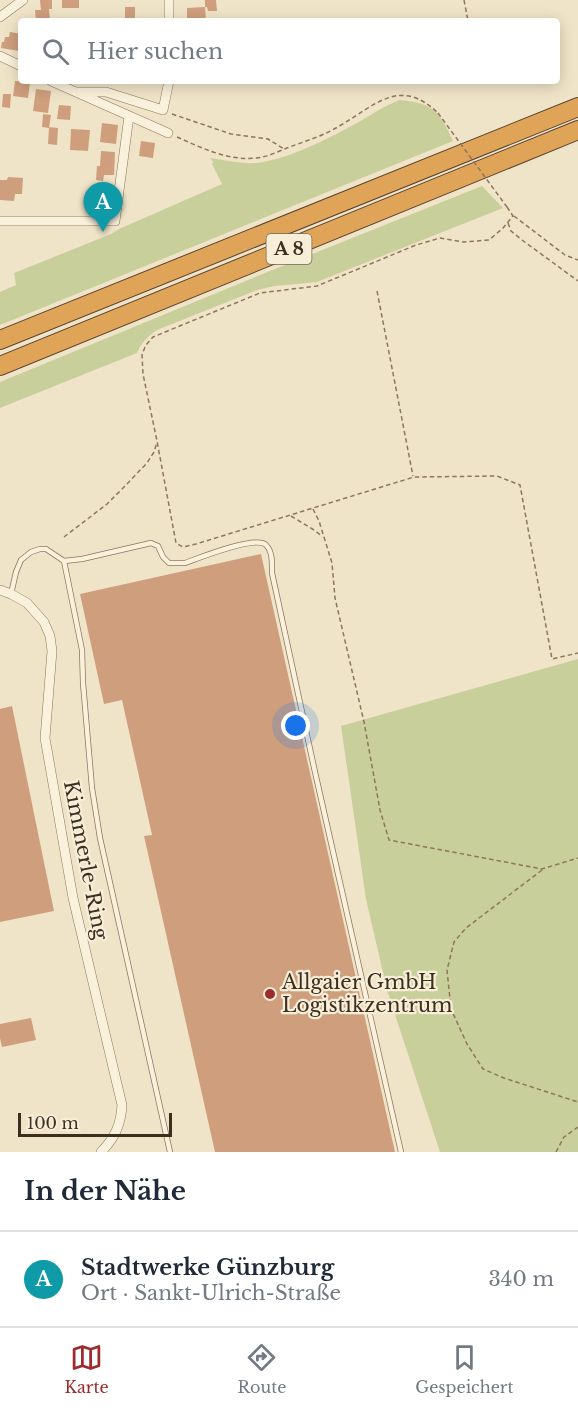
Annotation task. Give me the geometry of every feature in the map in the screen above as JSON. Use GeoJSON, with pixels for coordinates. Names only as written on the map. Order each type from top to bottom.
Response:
{"type":"FeatureCollection","features":[{"type":"Feature","properties":{"kind":"highway","name":"A 8"},"geometry":{"type":"LineString","coordinates":[[0,340],[578,106]]}},
{"type":"Feature","properties":{"kind":"highway","name":"A 8"},"geometry":{"type":"LineString","coordinates":[[0,366],[578,130]]}},
{"type":"Feature","properties":{"kind":"street"},"geometry":{"type":"LineString","coordinates":[[0,17],[23,0]]}},
{"type":"Feature","properties":{"kind":"street"},"geometry":{"type":"LineString","coordinates":[[169,0],[169,18]]}},
{"type":"Feature","properties":{"kind":"street"},"geometry":{"type":"LineString","coordinates":[[0,56],[18,65]]}},
{"type":"Feature","properties":{"kind":"street"},"geometry":{"type":"LineString","coordinates":[[57,84],[168,133]]}},
{"type":"Feature","properties":{"kind":"street"},"geometry":{"type":"LineString","coordinates":[[72,91],[106,92],[163,110],[168,84]]}},
{"type":"Feature","properties":{"kind":"street"},"geometry":{"type":"LineString","coordinates":[[0,221],[115,221],[129,116]]}},
{"type":"Feature","properties":{"kind":"street","name":"Kimmerle-Ring"},"geometry":{"type":"LineString","coordinates":[[0,590],[27,603],[39,615],[47,628],[52,644],[45,738],[73,898],[122,1105],[117,1131],[101,1152]]}},
{"type":"Feature","properties":{"kind":"lane"},"geometry":{"type":"LineString","coordinates":[[11,594],[21,560],[31,552],[40,549],[46,549],[64,561],[151,543],[158,546],[169,563],[184,563],[248,543],[266,544],[271,552],[272,573],[315,772],[401,1152]]}},
{"type":"Feature","properties":{"kind":"lane"},"geometry":{"type":"LineString","coordinates":[[64,561],[82,650],[92,788],[100,838],[170,1152]]}},
{"type":"Feature","properties":{"kind":"path"},"geometry":{"type":"LineString","coordinates":[[464,0],[467,18]]}},
{"type":"Feature","properties":{"kind":"path"},"geometry":{"type":"LineString","coordinates":[[168,133],[225,156],[257,158],[323,135],[379,101],[395,96],[416,97],[438,113],[513,216],[565,255],[578,260]]}},
{"type":"Feature","properties":{"kind":"path"},"geometry":{"type":"LineString","coordinates":[[163,110],[231,134],[268,139],[284,149]]}},
{"type":"Feature","properties":{"kind":"path"},"geometry":{"type":"LineString","coordinates":[[513,216],[489,240],[464,242],[440,238],[424,242],[317,286],[260,293],[153,337],[142,354],[142,374],[176,543],[183,546],[196,544],[414,477],[497,476],[520,486],[552,659],[578,653]]}},
{"type":"Feature","properties":{"kind":"path"},"geometry":{"type":"LineString","coordinates":[[508,222],[511,231],[578,281]]}},
{"type":"Feature","properties":{"kind":"path"},"geometry":{"type":"LineString","coordinates":[[377,291],[414,477]]}},
{"type":"Feature","properties":{"kind":"path"},"geometry":{"type":"LineString","coordinates":[[64,537],[107,504],[124,487],[147,463],[154,452],[157,441]]}},
{"type":"Feature","properties":{"kind":"path"},"geometry":{"type":"LineString","coordinates":[[313,509],[319,520],[332,563],[335,598],[364,722],[380,810],[389,840],[542,869]]}},
{"type":"Feature","properties":{"kind":"path"},"geometry":{"type":"LineString","coordinates":[[290,516],[324,538]]}},
{"type":"Feature","properties":{"kind":"path"},"geometry":{"type":"LineString","coordinates":[[578,858],[542,869],[466,928],[454,942],[447,970],[451,1009],[467,1044],[483,1069],[578,1102]]}},
{"type":"Feature","properties":{"kind":"path"},"geometry":{"type":"LineString","coordinates":[[556,1152],[564,1137],[578,1127]]}},
{"type":"Feature","properties":{"kind":"green space"},"geometry":{"type":"Polygon","coordinates":[[[400,100],[412,101],[434,111],[444,123],[453,141],[0,325],[0,292],[16,285],[14,273],[111,234],[222,184],[210,158],[256,163],[281,158],[320,142],[400,100]]]}},
{"type":"Feature","properties":{"kind":"green space"},"geometry":{"type":"Polygon","coordinates":[[[482,186],[503,208],[317,282],[257,290],[157,330],[145,340],[137,353],[0,408],[0,382],[482,186]]]}},
{"type":"Feature","properties":{"kind":"green space"},"geometry":{"type":"Polygon","coordinates":[[[578,659],[578,1152],[440,1152],[387,990],[366,899],[341,726],[578,659]]]}},
{"type":"Feature","properties":{"kind":"building"},"geometry":{"type":"Polygon","coordinates":[[[40,0],[52,0],[52,9],[49,9],[50,18],[36,18],[35,10],[41,10],[40,0]]]}},
{"type":"Feature","properties":{"kind":"building"},"geometry":{"type":"Polygon","coordinates":[[[62,0],[79,0],[79,8],[62,8],[62,0]]]}},
{"type":"Feature","properties":{"kind":"building"},"geometry":{"type":"Polygon","coordinates":[[[205,0],[216,0],[217,11],[208,11],[205,7],[205,0]]]}},
{"type":"Feature","properties":{"kind":"building"},"geometry":{"type":"Polygon","coordinates":[[[125,7],[135,7],[135,18],[125,18],[125,7]]]}},
{"type":"Feature","properties":{"kind":"building"},"geometry":{"type":"Polygon","coordinates":[[[205,7],[206,18],[187,18],[187,8],[205,7]]]}},
{"type":"Feature","properties":{"kind":"building"},"geometry":{"type":"Polygon","coordinates":[[[10,32],[18,33],[18,51],[1,48],[5,37],[9,37],[10,32]]]}},
{"type":"Feature","properties":{"kind":"building"},"geometry":{"type":"Polygon","coordinates":[[[15,81],[18,81],[18,84],[30,84],[28,98],[13,96],[15,81]]]}},
{"type":"Feature","properties":{"kind":"building"},"geometry":{"type":"Polygon","coordinates":[[[36,89],[51,91],[48,113],[33,111],[36,89]]]}},
{"type":"Feature","properties":{"kind":"building"},"geometry":{"type":"Polygon","coordinates":[[[3,94],[11,94],[10,108],[2,107],[3,94]]]}},
{"type":"Feature","properties":{"kind":"building"},"geometry":{"type":"Polygon","coordinates":[[[59,105],[71,106],[70,120],[57,119],[59,105]]]}},
{"type":"Feature","properties":{"kind":"building"},"geometry":{"type":"Polygon","coordinates":[[[43,114],[51,115],[49,128],[42,127],[43,114]]]}},
{"type":"Feature","properties":{"kind":"building"},"geometry":{"type":"Polygon","coordinates":[[[102,123],[118,125],[116,144],[100,142],[102,123]]]}},
{"type":"Feature","properties":{"kind":"building"},"geometry":{"type":"Polygon","coordinates":[[[49,127],[58,128],[57,145],[48,144],[49,127]]]}},
{"type":"Feature","properties":{"kind":"building"},"geometry":{"type":"Polygon","coordinates":[[[71,129],[90,130],[88,151],[70,150],[71,129]]]}},
{"type":"Feature","properties":{"kind":"building"},"geometry":{"type":"Polygon","coordinates":[[[141,141],[155,143],[153,158],[139,156],[141,141]]]}},
{"type":"Feature","properties":{"kind":"building"},"geometry":{"type":"Polygon","coordinates":[[[101,151],[115,152],[114,175],[104,175],[103,181],[96,180],[101,151]]]}},
{"type":"Feature","properties":{"kind":"building"},"geometry":{"type":"Polygon","coordinates":[[[8,177],[23,178],[22,194],[15,194],[14,201],[0,200],[0,180],[7,180],[8,177]]]}},
{"type":"Feature","properties":{"kind":"building"},"geometry":{"type":"Polygon","coordinates":[[[108,186],[114,187],[113,197],[109,197],[108,203],[98,203],[99,189],[108,190],[108,186]]]}},
{"type":"Feature","properties":{"kind":"building","name":"Allgaier GmbH Logistikzentrum"},"geometry":{"type":"Polygon","coordinates":[[[261,554],[395,1152],[215,1152],[144,836],[152,835],[122,700],[104,704],[80,594],[261,554]]]}},
{"type":"Feature","properties":{"kind":"building"},"geometry":{"type":"Polygon","coordinates":[[[12,706],[54,911],[0,922],[0,709],[12,706]]]}},
{"type":"Feature","properties":{"kind":"building"},"geometry":{"type":"Polygon","coordinates":[[[31,1018],[36,1040],[2,1047],[0,1024],[31,1018]]]}},
{"type":"Feature","properties":{"kind":"place","name":"Stadtwerke Günzburg"},"geometry":{"type":"Point","coordinates":[103,232]}},
{"type":"Feature","properties":{"kind":"place","name":"Allgaier GmbH Logistikzentrum"},"geometry":{"type":"Point","coordinates":[270,994]}}]}
